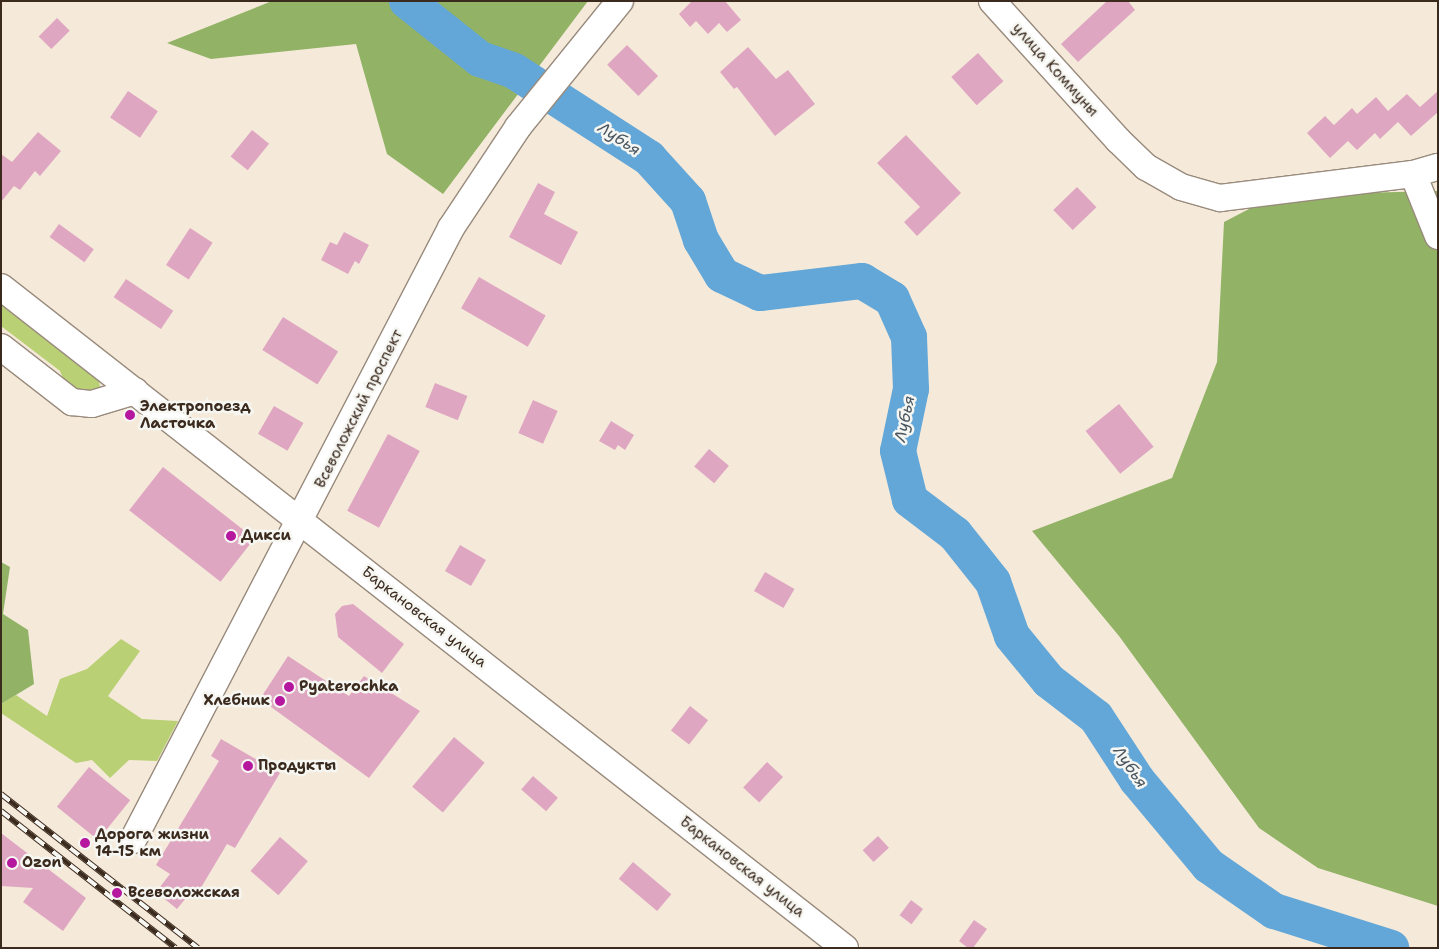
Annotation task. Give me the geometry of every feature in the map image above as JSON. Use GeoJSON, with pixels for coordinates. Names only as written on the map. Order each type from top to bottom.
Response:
{"type":"FeatureCollection","features":[{"type":"Feature","properties":{"kind":"street","name":"Всеволожский проспект"},"geometry":{"type":"LineString","coordinates":[[133,840],[302,521],[451,228],[518,128],[576,53],[620,1]]}},
{"type":"Feature","properties":{"kind":"street","name":"улица Коммуны"},"geometry":{"type":"LineString","coordinates":[[992,1],[1118,140],[1146,167],[1181,187],[1220,198],[1426,170]]}},
{"type":"Feature","properties":{"kind":"street"},"geometry":{"type":"LineString","coordinates":[[1426,170],[1438,236]]}},
{"type":"Feature","properties":{"kind":"street","name":"Баркановская улица"},"geometry":{"type":"LineString","coordinates":[[1,287],[845,948]]}},
{"type":"Feature","properties":{"kind":"street"},"geometry":{"type":"LineString","coordinates":[[1,347],[72,402],[92,404],[135,391]]}},
{"type":"Feature","properties":{"kind":"green space"},"geometry":{"type":"Polygon","coordinates":[[[272,1],[588,1],[443,194],[387,154],[356,44],[211,59],[167,43],[272,1]]]}},
{"type":"Feature","properties":{"kind":"green space"},"geometry":{"type":"Polygon","coordinates":[[[1438,191],[1438,906],[1318,868],[1259,828],[1119,636],[1032,531],[1172,478],[1217,362],[1224,222],[1276,195],[1438,191]]]}},
{"type":"Feature","properties":{"kind":"green space"},"geometry":{"type":"Polygon","coordinates":[[[1,305],[99,381],[100,387],[96,392],[84,396],[66,386],[60,371],[1,326],[1,305]]]}},
{"type":"Feature","properties":{"kind":"green space"},"geometry":{"type":"Polygon","coordinates":[[[1,562],[10,567],[3,614],[28,630],[34,684],[1,704],[1,562]]]}},
{"type":"Feature","properties":{"kind":"green space"},"geometry":{"type":"Polygon","coordinates":[[[121,639],[140,651],[108,696],[142,719],[178,721],[157,761],[129,760],[110,778],[92,760],[76,763],[1,713],[1,704],[16,695],[47,716],[60,679],[87,669],[121,639]]]}},
{"type":"Feature","properties":{"kind":"building"},"geometry":{"type":"Polygon","coordinates":[[[692,1],[725,1],[741,20],[727,32],[719,23],[708,34],[696,21],[690,27],[679,14],[692,1]]]}},
{"type":"Feature","properties":{"kind":"building"},"geometry":{"type":"Polygon","coordinates":[[[1107,1],[1128,1],[1135,10],[1078,62],[1061,44],[1107,1]]]}},
{"type":"Feature","properties":{"kind":"building"},"geometry":{"type":"Polygon","coordinates":[[[57,18],[70,31],[51,49],[39,36],[57,18]]]}},
{"type":"Feature","properties":{"kind":"building"},"geometry":{"type":"Polygon","coordinates":[[[627,45],[658,76],[638,96],[607,65],[627,45]]]}},
{"type":"Feature","properties":{"kind":"building"},"geometry":{"type":"Polygon","coordinates":[[[748,47],[776,79],[788,70],[815,104],[775,136],[737,87],[734,89],[720,72],[748,47]]]}},
{"type":"Feature","properties":{"kind":"building"},"geometry":{"type":"Polygon","coordinates":[[[978,53],[1003,81],[977,105],[951,77],[978,53]]]}},
{"type":"Feature","properties":{"kind":"building"},"geometry":{"type":"Polygon","coordinates":[[[128,91],[158,111],[140,138],[110,118],[128,91]]]}},
{"type":"Feature","properties":{"kind":"building"},"geometry":{"type":"Polygon","coordinates":[[[1438,91],[1438,112],[1411,136],[1398,122],[1380,139],[1375,133],[1357,150],[1348,141],[1330,158],[1307,133],[1325,116],[1334,125],[1352,108],[1357,114],[1376,97],[1388,111],[1407,94],[1420,107],[1438,91]]]}},
{"type":"Feature","properties":{"kind":"building"},"geometry":{"type":"Polygon","coordinates":[[[252,130],[269,144],[248,170],[231,156],[252,130]]]}},
{"type":"Feature","properties":{"kind":"building"},"geometry":{"type":"Polygon","coordinates":[[[38,132],[61,151],[40,176],[35,171],[20,190],[14,186],[1,202],[1,154],[12,162],[38,132]]]}},
{"type":"Feature","properties":{"kind":"building"},"geometry":{"type":"Polygon","coordinates":[[[906,135],[961,193],[917,236],[904,222],[920,207],[877,163],[906,135]]]}},
{"type":"Feature","properties":{"kind":"building"},"geometry":{"type":"Polygon","coordinates":[[[538,183],[555,192],[544,214],[578,232],[561,265],[509,237],[538,183]]]}},
{"type":"Feature","properties":{"kind":"building"},"geometry":{"type":"Polygon","coordinates":[[[1077,187],[1096,207],[1073,230],[1053,210],[1077,187]]]}},
{"type":"Feature","properties":{"kind":"building"},"geometry":{"type":"Polygon","coordinates":[[[59,224],[94,249],[84,262],[50,237],[59,224]]]}},
{"type":"Feature","properties":{"kind":"building"},"geometry":{"type":"Polygon","coordinates":[[[190,228],[213,243],[189,280],[166,265],[190,228]]]}},
{"type":"Feature","properties":{"kind":"building"},"geometry":{"type":"Polygon","coordinates":[[[344,232],[369,245],[359,264],[355,261],[348,274],[321,260],[330,242],[337,245],[344,232]]]}},
{"type":"Feature","properties":{"kind":"building"},"geometry":{"type":"Polygon","coordinates":[[[479,277],[546,316],[528,347],[461,308],[479,277]]]}},
{"type":"Feature","properties":{"kind":"building"},"geometry":{"type":"Polygon","coordinates":[[[126,279],[173,311],[161,329],[114,297],[126,279]]]}},
{"type":"Feature","properties":{"kind":"building"},"geometry":{"type":"Polygon","coordinates":[[[283,317],[338,351],[317,385],[262,350],[283,317]]]}},
{"type":"Feature","properties":{"kind":"building"},"geometry":{"type":"Polygon","coordinates":[[[435,383],[467,396],[458,420],[425,407],[435,383]]]}},
{"type":"Feature","properties":{"kind":"building"},"geometry":{"type":"Polygon","coordinates":[[[533,400],[558,411],[543,444],[518,433],[533,400]]]}},
{"type":"Feature","properties":{"kind":"building"},"geometry":{"type":"Polygon","coordinates":[[[1119,404],[1154,447],[1120,474],[1086,431],[1119,404]]]}},
{"type":"Feature","properties":{"kind":"building"},"geometry":{"type":"Polygon","coordinates":[[[274,406],[303,423],[287,451],[258,434],[274,406]]]}},
{"type":"Feature","properties":{"kind":"building"},"geometry":{"type":"Polygon","coordinates":[[[611,421],[634,435],[625,450],[618,445],[615,450],[599,441],[611,421]]]}},
{"type":"Feature","properties":{"kind":"building"},"geometry":{"type":"Polygon","coordinates":[[[388,434],[420,451],[379,528],[347,511],[388,434]]]}},
{"type":"Feature","properties":{"kind":"building"},"geometry":{"type":"Polygon","coordinates":[[[709,449],[729,466],[714,483],[694,467],[709,449]]]}},
{"type":"Feature","properties":{"kind":"building"},"geometry":{"type":"Polygon","coordinates":[[[163,467],[254,538],[221,582],[129,510],[163,467]]]}},
{"type":"Feature","properties":{"kind":"building"},"geometry":{"type":"Polygon","coordinates":[[[460,545],[486,560],[471,586],[445,571],[460,545]]]}},
{"type":"Feature","properties":{"kind":"building"},"geometry":{"type":"Polygon","coordinates":[[[765,572],[794,589],[783,608],[754,591],[765,572]]]}},
{"type":"Feature","properties":{"kind":"building"},"geometry":{"type":"Polygon","coordinates":[[[353,604],[404,644],[382,673],[338,637],[335,614],[342,606],[353,604]]]}},
{"type":"Feature","properties":{"kind":"building"},"geometry":{"type":"Polygon","coordinates":[[[288,656],[349,696],[364,676],[420,711],[369,778],[260,699],[288,656]]]}},
{"type":"Feature","properties":{"kind":"building"},"geometry":{"type":"Polygon","coordinates":[[[690,706],[708,720],[689,745],[671,730],[690,706]]]}},
{"type":"Feature","properties":{"kind":"building"},"geometry":{"type":"Polygon","coordinates":[[[454,737],[485,763],[443,813],[412,787],[454,737]]]}},
{"type":"Feature","properties":{"kind":"building"},"geometry":{"type":"Polygon","coordinates":[[[221,739],[280,773],[235,848],[227,844],[199,891],[194,888],[177,909],[156,892],[170,874],[156,865],[219,761],[211,756],[221,739]]]}},
{"type":"Feature","properties":{"kind":"building"},"geometry":{"type":"Polygon","coordinates":[[[767,762],[783,777],[759,803],[743,788],[767,762]]]}},
{"type":"Feature","properties":{"kind":"building"},"geometry":{"type":"Polygon","coordinates":[[[89,767],[130,800],[98,840],[57,807],[89,767]]]}},
{"type":"Feature","properties":{"kind":"building"},"geometry":{"type":"Polygon","coordinates":[[[533,776],[558,798],[546,811],[521,790],[533,776]]]}},
{"type":"Feature","properties":{"kind":"building"},"geometry":{"type":"Polygon","coordinates":[[[1,833],[86,898],[63,931],[23,902],[33,888],[1,886],[1,833]]]}},
{"type":"Feature","properties":{"kind":"building"},"geometry":{"type":"Polygon","coordinates":[[[878,836],[889,848],[874,862],[863,850],[878,836]]]}},
{"type":"Feature","properties":{"kind":"building"},"geometry":{"type":"Polygon","coordinates":[[[280,837],[308,861],[278,895],[250,871],[280,837]]]}},
{"type":"Feature","properties":{"kind":"building"},"geometry":{"type":"Polygon","coordinates":[[[633,862],[671,894],[657,911],[619,879],[633,862]]]}},
{"type":"Feature","properties":{"kind":"building"},"geometry":{"type":"Polygon","coordinates":[[[911,900],[923,909],[912,924],[900,915],[911,900]]]}},
{"type":"Feature","properties":{"kind":"building"},"geometry":{"type":"Polygon","coordinates":[[[974,920],[987,929],[973,948],[968,948],[959,941],[974,920]]]}},
{"type":"Feature","properties":{"kind":"waterway","name":"Лубья"},"geometry":{"type":"LineString","coordinates":[[407,1],[480,59],[514,71],[649,158],[688,201],[701,240],[722,275],[760,293],[862,281],[892,299],[909,337],[911,389],[898,451],[910,500],[955,534],[993,582],[1012,636],[1049,681],[1096,717],[1137,780],[1209,866],[1274,911],[1391,948]]}},
{"type":"Feature","properties":{"kind":"railway"},"geometry":{"type":"LineString","coordinates":[[1,794],[198,948]]}},
{"type":"Feature","properties":{"kind":"railway"},"geometry":{"type":"LineString","coordinates":[[1,811],[176,948]]}},
{"type":"Feature","properties":{"kind":"place","name":"Электропоезд Ласточка"},"geometry":{"type":"Point","coordinates":[130,415]}},
{"type":"Feature","properties":{"kind":"place","name":"Дикси"},"geometry":{"type":"Point","coordinates":[231,536]}},
{"type":"Feature","properties":{"kind":"place","name":"Pyaterochka"},"geometry":{"type":"Point","coordinates":[289,687]}},
{"type":"Feature","properties":{"kind":"place","name":"Хлебник"},"geometry":{"type":"Point","coordinates":[280,701]}},
{"type":"Feature","properties":{"kind":"place","name":"Продукты"},"geometry":{"type":"Point","coordinates":[248,766]}},
{"type":"Feature","properties":{"kind":"place","name":"Дорога жизни 14-15 км"},"geometry":{"type":"Point","coordinates":[85,843]}},
{"type":"Feature","properties":{"kind":"place","name":"Ozon"},"geometry":{"type":"Point","coordinates":[12,863]}},
{"type":"Feature","properties":{"kind":"place","name":"Всеволожская"},"geometry":{"type":"Point","coordinates":[117,893]}}]}
